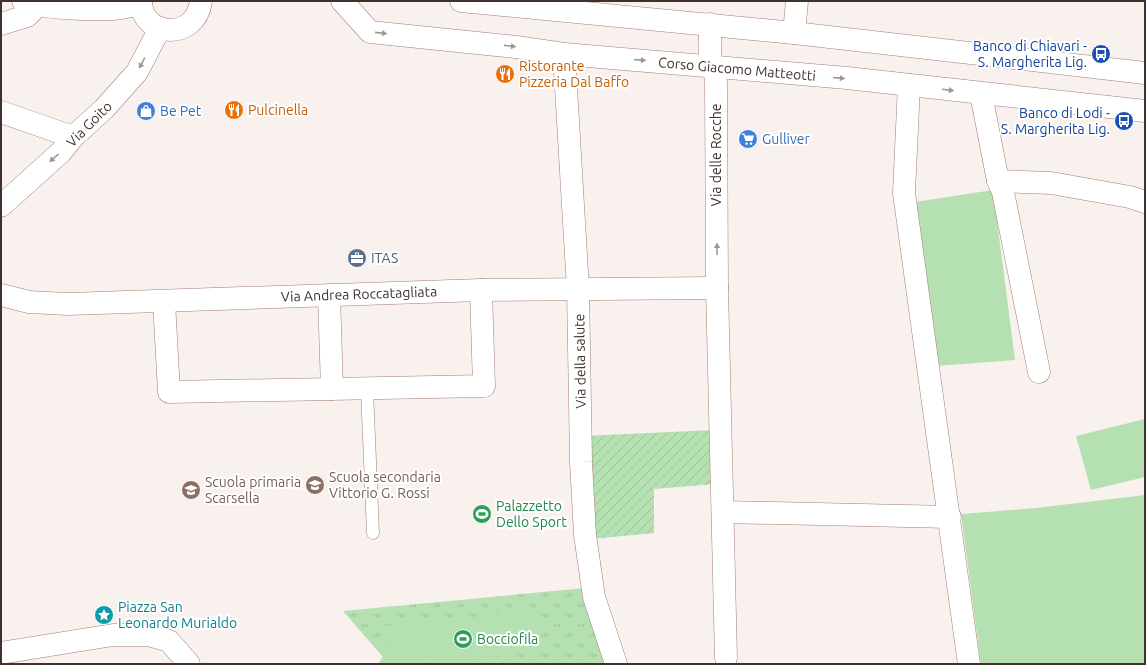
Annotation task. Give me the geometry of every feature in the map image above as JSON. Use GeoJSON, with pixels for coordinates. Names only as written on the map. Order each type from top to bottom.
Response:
{"type":"FeatureCollection","features":[{"type":"Feature","properties":{"kind":"street"},"geometry":{"type":"LineString","coordinates":[[1,24],[26,16],[30,3],[114,9],[141,3],[144,14],[151,23],[160,28],[170,30],[180,29],[189,24],[196,17],[202,1]]}},
{"type":"Feature","properties":{"kind":"street","name":"Corso Giacomo Matteotti"},"geometry":{"type":"LineString","coordinates":[[342,1],[370,32],[516,47],[564,54],[909,85],[1145,111]]}},
{"type":"Feature","properties":{"kind":"street"},"geometry":{"type":"LineString","coordinates":[[462,1],[794,32],[1145,73]]}},
{"type":"Feature","properties":{"kind":"street"},"geometry":{"type":"LineString","coordinates":[[794,32],[797,1]]}},
{"type":"Feature","properties":{"kind":"street","name":"Via delle Rocche"},"geometry":{"type":"LineString","coordinates":[[710,24],[710,66],[714,73],[716,83],[717,288],[726,658]]}},
{"type":"Feature","properties":{"kind":"street","name":"Via Goito"},"geometry":{"type":"LineString","coordinates":[[1,206],[61,152],[73,137],[104,108],[137,72],[160,28]]}},
{"type":"Feature","properties":{"kind":"street","name":"Via della salute"},"geometry":{"type":"LineString","coordinates":[[564,54],[578,289],[581,462],[585,535],[594,597],[616,664]]}},
{"type":"Feature","properties":{"kind":"street"},"geometry":{"type":"LineString","coordinates":[[909,85],[904,193],[950,517],[969,664]]}},
{"type":"Feature","properties":{"kind":"street"},"geometry":{"type":"LineString","coordinates":[[981,94],[998,181],[1003,192],[1039,372]]}},
{"type":"Feature","properties":{"kind":"street"},"geometry":{"type":"LineString","coordinates":[[1,112],[73,137]]}},
{"type":"Feature","properties":{"kind":"street"},"geometry":{"type":"LineString","coordinates":[[998,181],[1051,183],[1130,197],[1145,202]]}},
{"type":"Feature","properties":{"kind":"street","name":"Via Andrea Roccatagliata"},"geometry":{"type":"LineString","coordinates":[[1,295],[29,302],[68,304],[164,302],[481,290],[717,288]]}},
{"type":"Feature","properties":{"kind":"street"},"geometry":{"type":"LineString","coordinates":[[164,302],[169,392],[484,386],[481,290]]}},
{"type":"Feature","properties":{"kind":"street"},"geometry":{"type":"LineString","coordinates":[[329,295],[332,389]]}},
{"type":"Feature","properties":{"kind":"street"},"geometry":{"type":"LineString","coordinates":[[723,512],[950,517]]}},
{"type":"Feature","properties":{"kind":"street"},"geometry":{"type":"LineString","coordinates":[[1,653],[113,635],[148,635],[169,641],[189,664]]}},
{"type":"Feature","properties":{"kind":"lane"},"geometry":{"type":"LineString","coordinates":[[367,389],[373,533]]}},
{"type":"Feature","properties":{"kind":"green space"},"geometry":{"type":"Polygon","coordinates":[[[993,190],[1015,360],[936,366],[915,202],[993,190]]]}},
{"type":"Feature","properties":{"kind":"green space"},"geometry":{"type":"Polygon","coordinates":[[[1145,419],[1145,477],[1091,490],[1076,436],[1145,419]]]}},
{"type":"Feature","properties":{"kind":"green space"},"geometry":{"type":"Polygon","coordinates":[[[713,430],[715,484],[654,489],[654,533],[591,539],[585,436],[713,430]]]}},
{"type":"Feature","properties":{"kind":"green space"},"geometry":{"type":"Polygon","coordinates":[[[1145,495],[1145,664],[981,664],[961,514],[1036,508],[1145,495]]]}},
{"type":"Feature","properties":{"kind":"green space"},"geometry":{"type":"Polygon","coordinates":[[[585,588],[611,664],[378,664],[383,657],[343,611],[585,588]]]}},
{"type":"Feature","properties":{"kind":"green space","name":"Bocciofila"},"geometry":{"type":"Polygon","coordinates":[[[539,610],[542,652],[415,664],[388,664],[385,626],[539,610]]]}},
{"type":"Feature","properties":{"kind":"place","name":"Banco di Chiavari - S. Margherita Lig."},"geometry":{"type":"Point","coordinates":[1101,54]}},
{"type":"Feature","properties":{"kind":"place","name":"Ristorante Pizzeria Dal Baffo"},"geometry":{"type":"Point","coordinates":[505,74]}},
{"type":"Feature","properties":{"kind":"place","name":"Pulcinella"},"geometry":{"type":"Point","coordinates":[234,110]}},
{"type":"Feature","properties":{"kind":"place","name":"Be Pet"},"geometry":{"type":"Point","coordinates":[146,111]}},
{"type":"Feature","properties":{"kind":"place","name":"Banco di Lodi - S. Margherita Lig."},"geometry":{"type":"Point","coordinates":[1124,121]}},
{"type":"Feature","properties":{"kind":"place","name":"Gulliver"},"geometry":{"type":"Point","coordinates":[748,139]}},
{"type":"Feature","properties":{"kind":"place","name":"ITAS"},"geometry":{"type":"Point","coordinates":[357,258]}},
{"type":"Feature","properties":{"kind":"place","name":"Scuola secondaria Vittorio G. Rossi"},"geometry":{"type":"Point","coordinates":[315,485]}},
{"type":"Feature","properties":{"kind":"place","name":"Scuola primaria Scarsella"},"geometry":{"type":"Point","coordinates":[191,490]}},
{"type":"Feature","properties":{"kind":"place","name":"Palazzetto Dello Sport"},"geometry":{"type":"Point","coordinates":[482,514]}},
{"type":"Feature","properties":{"kind":"place","name":"Piazza San Leonardo Murialdo"},"geometry":{"type":"Point","coordinates":[104,615]}},
{"type":"Feature","properties":{"kind":"place","name":"Bocciofila"},"geometry":{"type":"Point","coordinates":[463,639]}}]}
